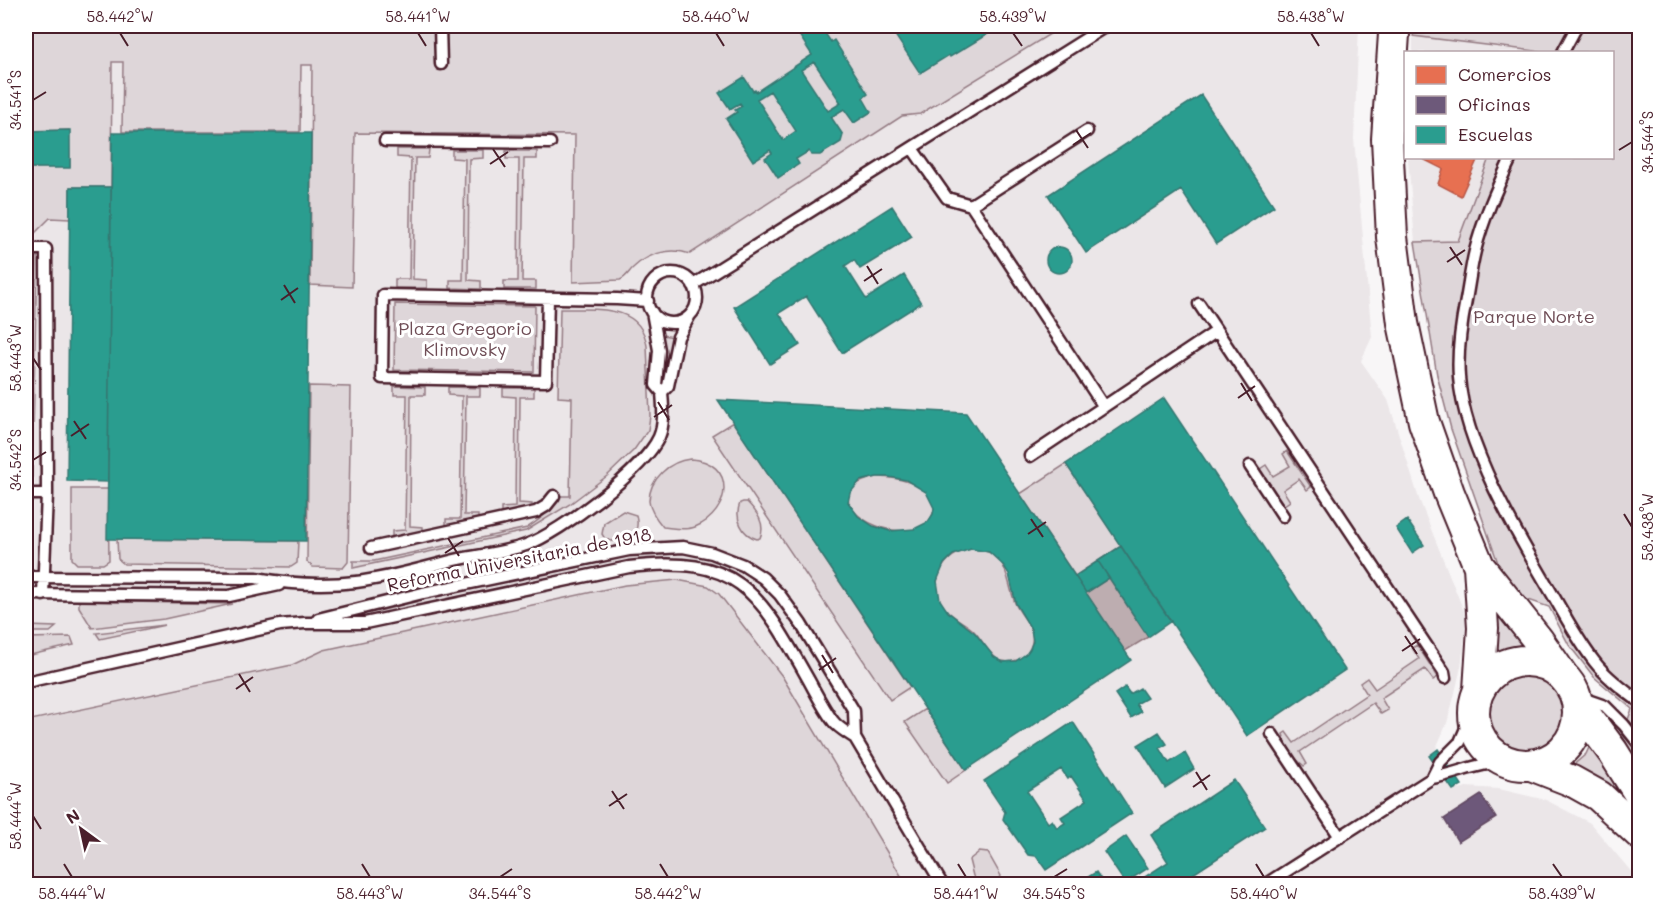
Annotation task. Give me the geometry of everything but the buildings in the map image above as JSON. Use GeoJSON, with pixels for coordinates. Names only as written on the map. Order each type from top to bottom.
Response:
{"type":"FeatureCollection","features":[{"type":"Feature","properties":{"kind":"main road"},"geometry":{"type":"LineString","coordinates":[[1394,28],[1389,84],[1388,162],[1392,237],[1403,323],[1424,422],[1449,494],[1479,566],[1538,640],[1640,795]]}},
{"type":"Feature","properties":{"kind":"main road"},"geometry":{"type":"LineString","coordinates":[[1479,566],[1483,628],[1476,701],[1476,729],[1483,744],[1495,756],[1572,781],[1599,796],[1640,834]]}},
{"type":"Feature","properties":{"kind":"main road"},"geometry":{"type":"LineString","coordinates":[[1476,701],[1491,674],[1508,664],[1527,660],[1546,664],[1572,692],[1577,722],[1572,738],[1561,751],[1547,760],[1521,764]]}},
{"type":"Feature","properties":{"kind":"lane"},"geometry":{"type":"LineString","coordinates":[[440,26],[441,64]]}},
{"type":"Feature","properties":{"kind":"lane"},"geometry":{"type":"LineString","coordinates":[[693,285],[1106,26]]}},
{"type":"Feature","properties":{"kind":"lane"},"geometry":{"type":"LineString","coordinates":[[1564,51],[1577,26]]}},
{"type":"Feature","properties":{"kind":"lane"},"geometry":{"type":"LineString","coordinates":[[971,205],[1087,131]]}},
{"type":"Feature","properties":{"kind":"lane"},"geometry":{"type":"LineString","coordinates":[[385,141],[550,143]]}},
{"type":"Feature","properties":{"kind":"lane"},"geometry":{"type":"LineString","coordinates":[[912,148],[946,198],[971,205],[1104,407]]}},
{"type":"Feature","properties":{"kind":"lane"},"geometry":{"type":"LineString","coordinates":[[1511,159],[1490,205],[1475,251],[1459,348],[1459,378],[1464,410],[1475,442],[1498,494],[1526,548],[1580,641],[1599,668],[1640,702]]}},
{"type":"Feature","properties":{"kind":"lane"},"geometry":{"type":"LineString","coordinates":[[26,249],[46,249],[47,494],[43,595]]}},
{"type":"Feature","properties":{"kind":"lane"},"geometry":{"type":"LineString","coordinates":[[26,594],[229,596],[286,584],[356,582],[525,545],[556,530],[606,493],[655,445],[663,420],[662,392],[656,385],[659,350],[648,292],[652,285],[664,275],[680,275],[693,285],[696,291],[696,305],[678,337],[668,386],[662,392]]}},
{"type":"Feature","properties":{"kind":"lane"},"geometry":{"type":"LineString","coordinates":[[548,298],[546,381],[382,378],[383,296],[548,298],[648,301]]}},
{"type":"Feature","properties":{"kind":"lane"},"geometry":{"type":"LineString","coordinates":[[1199,304],[1444,672],[1445,678]]}},
{"type":"Feature","properties":{"kind":"lane"},"geometry":{"type":"LineString","coordinates":[[652,312],[665,322],[674,323],[689,317]]}},
{"type":"Feature","properties":{"kind":"lane"},"geometry":{"type":"LineString","coordinates":[[1030,456],[1217,332]]}},
{"type":"Feature","properties":{"kind":"lane"},"geometry":{"type":"LineString","coordinates":[[1250,466],[1283,516]]}},
{"type":"Feature","properties":{"kind":"lane"},"geometry":{"type":"LineString","coordinates":[[26,494],[47,494]]}},
{"type":"Feature","properties":{"kind":"lane"},"geometry":{"type":"LineString","coordinates":[[371,548],[536,512],[546,506],[554,496]]}},
{"type":"Feature","properties":{"kind":"lane","name":"Reforma Universitaria de 1918"},"geometry":{"type":"LineString","coordinates":[[26,682],[254,630],[305,623],[413,596],[629,550],[683,547],[712,553],[753,571],[780,595],[801,624],[854,711],[855,738]]}},
{"type":"Feature","properties":{"kind":"lane","name":"Reforma Universitaria de 1918"},"geometry":{"type":"LineString","coordinates":[[305,623],[365,623],[629,567],[660,563],[706,568],[732,578],[764,607],[834,722],[855,738],[942,885]]}},
{"type":"Feature","properties":{"kind":"lane"},"geometry":{"type":"LineString","coordinates":[[26,577],[256,578],[286,584]]}},
{"type":"Feature","properties":{"kind":"lane"},"geometry":{"type":"LineString","coordinates":[[1572,692],[1605,706],[1640,745]]}},
{"type":"Feature","properties":{"kind":"lane"},"geometry":{"type":"LineString","coordinates":[[1432,778],[1440,762],[1460,742],[1476,701]]}},
{"type":"Feature","properties":{"kind":"lane"},"geometry":{"type":"LineString","coordinates":[[1272,734],[1340,837]]}},
{"type":"Feature","properties":{"kind":"lane"},"geometry":{"type":"LineString","coordinates":[[1266,885],[1432,778],[1449,775],[1479,764],[1494,762],[1521,764]]}},
{"type":"Feature","properties":{"kind":"shaded area"},"geometry":{"type":"Polygon","coordinates":[[[538,26],[1359,26],[1354,139],[1372,337],[1361,361],[1388,400],[1419,499],[1467,619],[1461,667],[1454,697],[1447,723],[1434,753],[1460,789],[1466,787],[1499,789],[1546,800],[1590,823],[1640,882],[1639,884],[26,884],[26,46],[538,26]]]}},
{"type":"Feature","properties":{"kind":"shaded area"},"geometry":{"type":"Polygon","coordinates":[[[1413,36],[1536,51],[1413,51],[1413,36]]]}},
{"type":"Feature","properties":{"kind":"shaded area"},"geometry":{"type":"Polygon","coordinates":[[[1408,159],[1489,159],[1458,242],[1415,242],[1408,159]]]}},
{"type":"Feature","properties":{"kind":"shaded area"},"geometry":{"type":"Polygon","coordinates":[[[1109,578],[1148,637],[1125,651],[1086,593],[1109,578]]]}},
{"type":"Feature","properties":{"kind":"green space"},"geometry":{"type":"Polygon","coordinates":[[[26,26],[1063,26],[920,114],[902,116],[690,254],[668,251],[653,255],[640,262],[620,280],[573,282],[575,135],[355,133],[352,287],[310,285],[312,65],[301,65],[300,132],[122,132],[123,62],[112,62],[111,187],[70,187],[70,219],[50,218],[32,236],[26,236],[26,168],[70,167],[69,130],[26,131],[26,26]]]}},
{"type":"Feature","properties":{"kind":"green space","name":"Parque Norte"},"geometry":{"type":"Polygon","coordinates":[[[1415,26],[1639,26],[1639,765],[1622,735],[1632,709],[1594,677],[1569,645],[1549,607],[1517,596],[1498,563],[1451,429],[1437,375],[1415,242],[1458,241],[1489,159],[1614,159],[1614,51],[1535,51],[1413,36],[1415,26]]]}},
{"type":"Feature","properties":{"kind":"green space"},"geometry":{"type":"Polygon","coordinates":[[[397,149],[429,149],[428,158],[415,158],[413,279],[427,280],[427,288],[395,288],[395,279],[409,279],[411,158],[397,157],[397,149]]]}},
{"type":"Feature","properties":{"kind":"green space"},"geometry":{"type":"Polygon","coordinates":[[[452,150],[483,150],[483,158],[469,159],[468,280],[481,281],[481,289],[450,288],[450,280],[463,280],[465,159],[452,158],[452,150]]]}},
{"type":"Feature","properties":{"kind":"green space"},"geometry":{"type":"Polygon","coordinates":[[[506,151],[537,151],[537,159],[524,159],[522,281],[536,281],[536,289],[504,289],[504,281],[518,281],[519,159],[506,159],[506,151]]]}},
{"type":"Feature","properties":{"kind":"green space"},"geometry":{"type":"Polygon","coordinates":[[[26,256],[37,256],[32,479],[26,484],[26,256]]]}},
{"type":"Feature","properties":{"kind":"green space","name":"Plaza Gregorio Klimovsky"},"geometry":{"type":"Polygon","coordinates":[[[395,304],[535,306],[534,372],[394,370],[395,304]]]}},
{"type":"Feature","properties":{"kind":"green space"},"geometry":{"type":"Polygon","coordinates":[[[560,309],[614,311],[636,322],[643,332],[647,346],[650,416],[648,430],[634,450],[607,476],[570,504],[526,531],[353,568],[353,561],[374,561],[527,528],[548,511],[557,496],[570,496],[572,398],[558,397],[560,309]]]}},
{"type":"Feature","properties":{"kind":"green space"},"geometry":{"type":"Polygon","coordinates":[[[662,335],[674,337],[668,352],[664,384],[661,385],[664,351],[662,335]]]}},
{"type":"Feature","properties":{"kind":"green space"},"geometry":{"type":"Polygon","coordinates":[[[309,386],[351,387],[348,562],[343,568],[313,567],[307,562],[309,386]]]}},
{"type":"Feature","properties":{"kind":"green space"},"geometry":{"type":"Polygon","coordinates":[[[394,386],[425,387],[425,395],[411,395],[410,526],[423,527],[423,531],[392,538],[392,531],[405,530],[407,395],[394,395],[394,386]]]}},
{"type":"Feature","properties":{"kind":"green space"},"geometry":{"type":"Polygon","coordinates":[[[448,387],[480,388],[480,396],[466,396],[464,515],[478,515],[478,519],[446,526],[446,519],[460,519],[462,396],[448,395],[448,387]]]}},
{"type":"Feature","properties":{"kind":"green space"},"geometry":{"type":"Polygon","coordinates":[[[503,388],[534,388],[534,397],[520,397],[519,503],[532,504],[532,507],[501,514],[501,508],[515,507],[516,397],[503,396],[503,388]]]}},
{"type":"Feature","properties":{"kind":"green space"},"geometry":{"type":"Polygon","coordinates":[[[733,422],[910,687],[890,700],[712,435],[733,422]]]}},
{"type":"Feature","properties":{"kind":"green space"},"geometry":{"type":"Polygon","coordinates":[[[1287,451],[1311,487],[1307,490],[1299,479],[1283,490],[1290,501],[1284,505],[1260,469],[1266,465],[1273,476],[1290,466],[1283,454],[1287,451]]]}},
{"type":"Feature","properties":{"kind":"green space"},"geometry":{"type":"Polygon","coordinates":[[[690,459],[705,462],[716,468],[722,477],[724,488],[722,499],[707,520],[695,527],[683,529],[663,527],[654,515],[649,501],[653,485],[668,467],[690,459]]]}},
{"type":"Feature","properties":{"kind":"green space"},"geometry":{"type":"Polygon","coordinates":[[[1066,464],[1121,546],[1075,576],[1020,494],[1066,464]]]}},
{"type":"Feature","properties":{"kind":"green space"},"geometry":{"type":"Polygon","coordinates":[[[877,477],[906,481],[925,491],[934,506],[930,519],[917,529],[893,530],[863,519],[853,510],[849,501],[850,491],[859,483],[877,477]]]}},
{"type":"Feature","properties":{"kind":"green space"},"geometry":{"type":"Polygon","coordinates":[[[72,489],[108,489],[109,560],[103,564],[77,564],[72,559],[72,489]]]}},
{"type":"Feature","properties":{"kind":"green space"},"geometry":{"type":"Polygon","coordinates":[[[747,502],[760,518],[762,533],[760,538],[752,537],[743,530],[738,509],[740,503],[747,502]]]}},
{"type":"Feature","properties":{"kind":"green space"},"geometry":{"type":"Polygon","coordinates":[[[623,511],[636,515],[637,523],[634,534],[624,540],[605,539],[602,534],[604,523],[623,511]]]}},
{"type":"Feature","properties":{"kind":"green space"},"geometry":{"type":"Polygon","coordinates":[[[117,539],[298,541],[297,563],[291,567],[124,564],[118,559],[117,539]]]}},
{"type":"Feature","properties":{"kind":"green space"},"geometry":{"type":"Polygon","coordinates":[[[971,549],[983,550],[992,554],[1004,566],[1015,603],[1031,629],[1032,635],[1029,650],[1019,659],[1009,662],[996,658],[973,630],[947,611],[939,598],[937,588],[941,570],[953,556],[971,549]]]}},
{"type":"Feature","properties":{"kind":"green space"},"geometry":{"type":"Polygon","coordinates":[[[677,580],[708,586],[719,594],[782,676],[906,884],[26,884],[26,721],[292,665],[324,650],[625,585],[677,580]]]}},
{"type":"Feature","properties":{"kind":"green space"},"geometry":{"type":"Polygon","coordinates":[[[79,601],[232,604],[164,619],[92,628],[79,607],[79,601]]]}},
{"type":"Feature","properties":{"kind":"green space"},"geometry":{"type":"Polygon","coordinates":[[[1493,602],[1527,648],[1499,654],[1492,660],[1493,602]]]}},
{"type":"Feature","properties":{"kind":"green space"},"geometry":{"type":"Polygon","coordinates":[[[165,625],[100,639],[96,633],[165,625]]]}},
{"type":"Feature","properties":{"kind":"green space"},"geometry":{"type":"Polygon","coordinates":[[[26,626],[56,627],[50,632],[26,632],[26,626]]]}},
{"type":"Feature","properties":{"kind":"green space"},"geometry":{"type":"Polygon","coordinates":[[[71,637],[74,645],[26,656],[26,638],[71,637]]]}},
{"type":"Feature","properties":{"kind":"green space"},"geometry":{"type":"Polygon","coordinates":[[[1417,645],[1438,677],[1433,680],[1425,669],[1381,698],[1388,710],[1381,714],[1373,703],[1300,752],[1307,764],[1304,766],[1296,759],[1288,748],[1283,734],[1286,732],[1294,743],[1367,694],[1360,683],[1367,678],[1375,689],[1419,659],[1412,648],[1417,645]]]}},
{"type":"Feature","properties":{"kind":"green space"},"geometry":{"type":"Polygon","coordinates":[[[1516,674],[1532,674],[1546,680],[1557,691],[1563,705],[1563,721],[1557,735],[1546,746],[1532,752],[1516,752],[1502,746],[1491,735],[1485,721],[1485,705],[1491,691],[1502,680],[1516,674]]]}},
{"type":"Feature","properties":{"kind":"green space"},"geometry":{"type":"Polygon","coordinates":[[[925,709],[966,770],[947,783],[905,722],[925,709]]]}},
{"type":"Feature","properties":{"kind":"green space"},"geometry":{"type":"Polygon","coordinates":[[[1592,741],[1623,802],[1570,768],[1586,754],[1592,741]]]}},
{"type":"Feature","properties":{"kind":"green space"},"geometry":{"type":"Polygon","coordinates":[[[979,852],[988,853],[1001,876],[997,884],[979,884],[973,876],[969,860],[979,852]]]}}]}
